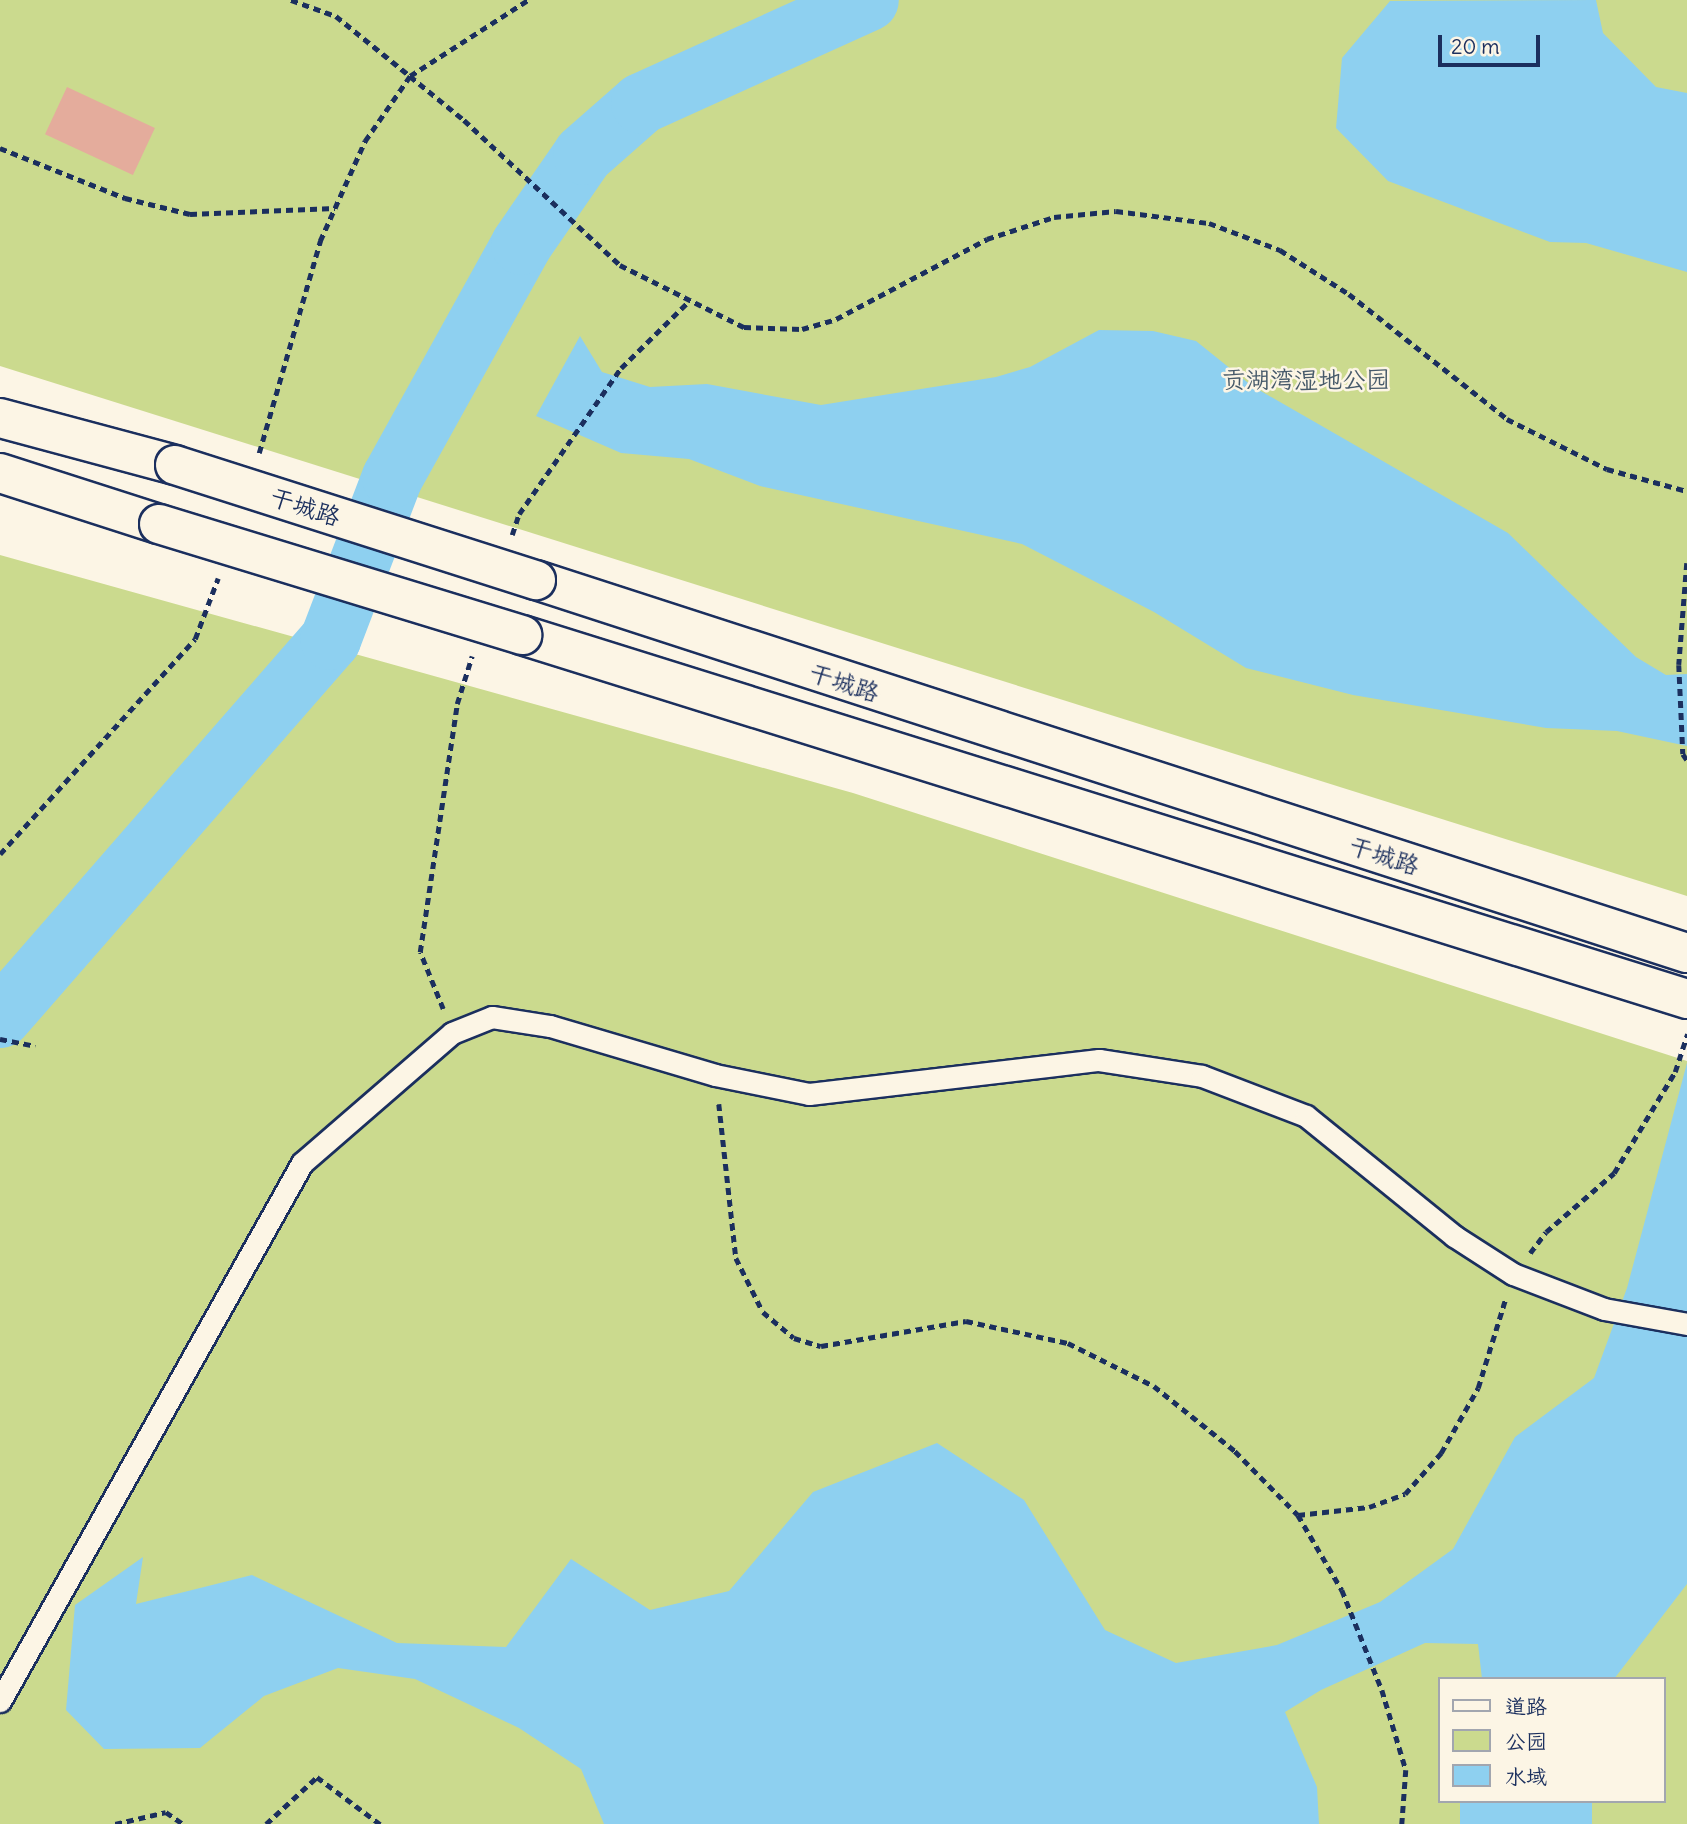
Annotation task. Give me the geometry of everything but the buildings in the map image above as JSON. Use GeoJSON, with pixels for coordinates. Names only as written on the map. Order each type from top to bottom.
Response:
{"type":"FeatureCollection","features":[{"type":"Feature","properties":{"kind":"street","name":"干城路"},"geometry":{"type":"LineString","coordinates":[[0,418],[174,465],[1680,951]]}},
{"type":"Feature","properties":{"kind":"street","name":"干城路"},"geometry":{"type":"LineString","coordinates":[[0,473],[1675,995]]}},
{"type":"Feature","properties":{"kind":"lane"},"geometry":{"type":"LineString","coordinates":[[0,1701],[302,1163],[452,1033],[492,1017],[550,1026],[715,1075],[809,1094],[1099,1060],[1202,1076],[1306,1116],[1454,1236],[1513,1274],[1604,1309],[1687,1324]]}},
{"type":"Feature","properties":{"kind":"path"},"geometry":{"type":"LineString","coordinates":[[291,0],[336,16],[464,120],[620,265],[688,302],[744,327],[802,329],[836,318],[987,239],[1054,217],[1115,211],[1209,223],[1280,250],[1349,294],[1507,419],[1607,469],[1687,491]]}},
{"type":"Feature","properties":{"kind":"path"},"geometry":{"type":"LineString","coordinates":[[258,456],[320,241],[365,141],[410,76],[528,0]]}},
{"type":"Feature","properties":{"kind":"path"},"geometry":{"type":"LineString","coordinates":[[0,148],[125,198],[190,214],[335,208]]}},
{"type":"Feature","properties":{"kind":"path"},"geometry":{"type":"LineString","coordinates":[[511,539],[519,514],[621,368],[688,302]]}},
{"type":"Feature","properties":{"kind":"path"},"geometry":{"type":"LineString","coordinates":[[1687,562],[1679,666],[1683,754],[1687,760]]}},
{"type":"Feature","properties":{"kind":"path"},"geometry":{"type":"LineString","coordinates":[[0,854],[195,639],[221,568]]}},
{"type":"Feature","properties":{"kind":"path"},"geometry":{"type":"LineString","coordinates":[[452,1033],[420,952],[457,704],[473,653]]}},
{"type":"Feature","properties":{"kind":"path"},"geometry":{"type":"LineString","coordinates":[[1298,1515],[1369,1507],[1405,1494],[1441,1453],[1478,1388],[1513,1274],[1546,1232],[1614,1173],[1675,1072],[1687,1034]]}},
{"type":"Feature","properties":{"kind":"path"},"geometry":{"type":"LineString","coordinates":[[0,1040],[35,1046]]}},
{"type":"Feature","properties":{"kind":"path"},"geometry":{"type":"LineString","coordinates":[[715,1075],[736,1258],[763,1312],[794,1338],[821,1346],[966,1321],[1068,1343],[1154,1386],[1235,1451],[1298,1515],[1342,1590],[1382,1690],[1406,1770],[1402,1824]]}},
{"type":"Feature","properties":{"kind":"path"},"geometry":{"type":"LineString","coordinates":[[265,1824],[317,1777],[373,1823],[380,1824]]}},
{"type":"Feature","properties":{"kind":"path"},"geometry":{"type":"LineString","coordinates":[[115,1824],[166,1812],[183,1824]]}},
{"type":"Feature","properties":{"kind":"green space","name":"贡湖湾湿地公园"},"geometry":{"type":"Polygon","coordinates":[[[0,0],[1687,0],[1687,896],[0,366],[0,0]]]}},
{"type":"Feature","properties":{"kind":"green space"},"geometry":{"type":"Polygon","coordinates":[[[0,555],[853,793],[1687,1061],[1687,1824],[0,1824],[0,555]]]}},
{"type":"Feature","properties":{"kind":"water"},"geometry":{"type":"Polygon","coordinates":[[[1596,0],[1603,33],[1656,87],[1687,93],[1687,272],[1586,243],[1550,242],[1388,181],[1336,128],[1342,58],[1390,1],[1596,0]]]}},
{"type":"Feature","properties":{"kind":"water"},"geometry":{"type":"Polygon","coordinates":[[[1099,330],[1153,331],[1196,341],[1252,386],[1508,533],[1636,657],[1666,675],[1687,674],[1687,746],[1617,731],[1546,728],[1353,695],[1246,668],[1154,612],[1022,544],[760,486],[689,459],[621,453],[536,416],[580,336],[602,372],[650,387],[707,384],[821,405],[996,377],[1030,367],[1099,330]]]}},
{"type":"Feature","properties":{"kind":"water"},"geometry":{"type":"Polygon","coordinates":[[[1687,1063],[1687,1584],[1616,1677],[1482,1677],[1478,1644],[1425,1643],[1321,1690],[1285,1712],[1317,1787],[1319,1824],[604,1824],[581,1769],[519,1728],[415,1679],[338,1668],[264,1696],[200,1748],[104,1749],[66,1710],[75,1605],[143,1557],[136,1604],[252,1575],[397,1643],[506,1647],[571,1559],[650,1610],[729,1591],[813,1492],[937,1443],[1024,1500],[1105,1630],[1176,1663],[1277,1645],[1380,1602],[1453,1549],[1515,1437],[1594,1378],[1627,1288],[1687,1063]]]}},
{"type":"Feature","properties":{"kind":"water"},"geometry":{"type":"Polygon","coordinates":[[[1460,1803],[1592,1803],[1592,1824],[1460,1824],[1460,1803]]]}},
{"type":"Feature","properties":{"kind":"waterway"},"geometry":{"type":"LineString","coordinates":[[0,1017],[330,639],[392,477],[521,244],[583,154],[641,103],[868,0]]}}]}
